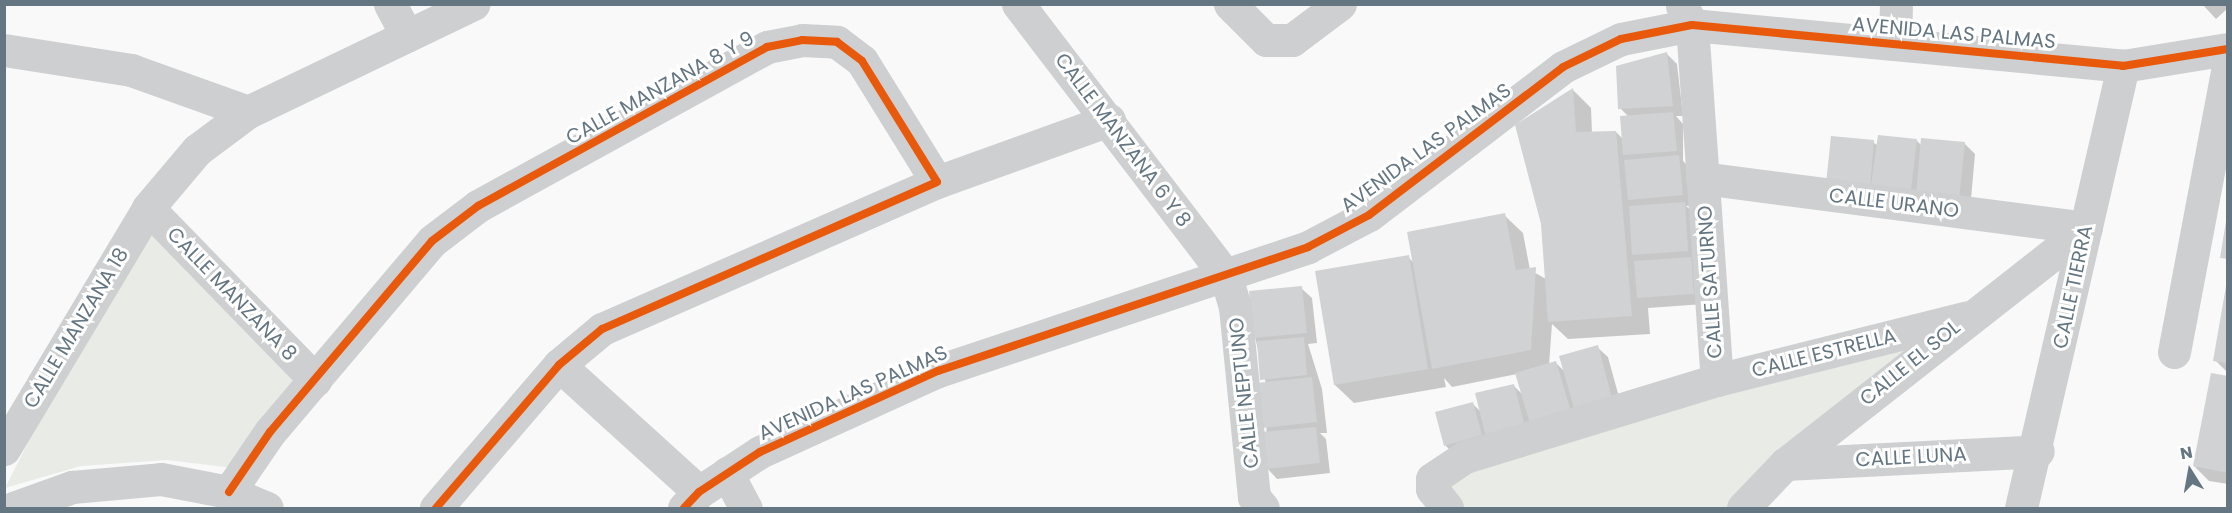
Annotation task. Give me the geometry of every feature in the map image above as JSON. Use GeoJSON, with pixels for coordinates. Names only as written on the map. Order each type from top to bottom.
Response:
{"type":"FeatureCollection","features":[{"type":"Feature","properties":{"kind":"street"},"geometry":{"type":"LineString","coordinates":[[390,4],[407,36]]}},
{"type":"Feature","properties":{"kind":"street","name":"CALLE MANZANA 18"},"geometry":{"type":"LineString","coordinates":[[4,449],[148,208],[197,150],[248,112],[473,4]]}},
{"type":"Feature","properties":{"kind":"street","name":"CALLE MANZANA 6 Y 8"},"geometry":{"type":"LineString","coordinates":[[1018,4],[1109,120],[1226,276]]}},
{"type":"Feature","properties":{"kind":"street"},"geometry":{"type":"LineString","coordinates":[[1230,4],[1266,40],[1292,40],[1340,4]]}},
{"type":"Feature","properties":{"kind":"street"},"geometry":{"type":"LineString","coordinates":[[1895,44],[1896,4]]}},
{"type":"Feature","properties":{"kind":"street","name":"AVENIDA LAS PALMAS"},"geometry":{"type":"LineString","coordinates":[[691,500],[760,452],[938,371],[1308,247],[1369,215],[1563,68],[1621,39],[1687,15],[1895,44],[2123,66],[2228,49]]}},
{"type":"Feature","properties":{"kind":"street","name":"CALLE SATURNO"},"geometry":{"type":"LineString","coordinates":[[1447,508],[1432,489],[1432,479],[1444,466],[1717,380],[1687,15]]}},
{"type":"Feature","properties":{"kind":"street","name":"CALLE MANZANA 8 Y 9"},"geometry":{"type":"LineString","coordinates":[[229,492],[315,380],[432,241],[478,206],[767,47],[802,40],[837,42],[862,61],[937,182]]}},
{"type":"Feature","properties":{"kind":"street"},"geometry":{"type":"LineString","coordinates":[[4,50],[131,70],[248,112]]}},
{"type":"Feature","properties":{"kind":"street","name":"CALLE TIERRA"},"geometry":{"type":"LineString","coordinates":[[2021,508],[2038,451],[2123,66]]}},
{"type":"Feature","properties":{"kind":"street"},"geometry":{"type":"LineString","coordinates":[[2174,352],[2228,66]]}},
{"type":"Feature","properties":{"kind":"street"},"geometry":{"type":"LineString","coordinates":[[436,508],[560,365],[602,329],[937,182],[1109,120]]}},
{"type":"Feature","properties":{"kind":"street","name":"CALLE URANO"},"geometry":{"type":"LineString","coordinates":[[1702,178],[2086,228]]}},
{"type":"Feature","properties":{"kind":"street","name":"CALLE MANZANA 8"},"geometry":{"type":"LineString","coordinates":[[148,208],[315,380]]}},
{"type":"Feature","properties":{"kind":"street","name":"CALLE EL SOL"},"geometry":{"type":"LineString","coordinates":[[1743,508],[1785,464],[1967,317],[2086,228]]}},
{"type":"Feature","properties":{"kind":"street","name":"CALLE NEPTUNO"},"geometry":{"type":"LineString","coordinates":[[1226,276],[1235,307],[1257,505]]}},
{"type":"Feature","properties":{"kind":"street","name":"CALLE ESTRELLA"},"geometry":{"type":"LineString","coordinates":[[1717,380],[1967,317]]}},
{"type":"Feature","properties":{"kind":"street"},"geometry":{"type":"LineString","coordinates":[[560,365],[691,500]]}},
{"type":"Feature","properties":{"kind":"street","name":"CALLE LUNA"},"geometry":{"type":"LineString","coordinates":[[1785,464],[2038,451]]}},
{"type":"Feature","properties":{"kind":"street"},"geometry":{"type":"LineString","coordinates":[[727,474],[746,508]]}},
{"type":"Feature","properties":{"kind":"street"},"geometry":{"type":"LineString","coordinates":[[13,508],[72,487],[161,479],[229,492],[267,508]]}},
{"type":"Feature","properties":{"kind":"shaded area"},"geometry":{"type":"Polygon","coordinates":[[[154,229],[306,383],[234,468],[167,460],[81,466],[5,488],[85,330],[154,229]]]}},
{"type":"Feature","properties":{"kind":"shaded area"},"geometry":{"type":"Polygon","coordinates":[[[1921,346],[1728,508],[1463,508],[1437,480],[1720,388],[1921,346]]]}},
{"type":"Feature","properties":{"kind":"building"},"geometry":{"type":"Polygon","coordinates":[[[1667,52],[1673,106],[1618,109],[1616,66],[1667,52]]]}},
{"type":"Feature","properties":{"kind":"building"},"geometry":{"type":"Polygon","coordinates":[[[1573,88],[1576,132],[1616,131],[1632,316],[1548,322],[1541,224],[1515,125],[1573,88]]]}},
{"type":"Feature","properties":{"kind":"building"},"geometry":{"type":"Polygon","coordinates":[[[1673,112],[1677,151],[1623,155],[1620,116],[1673,112]]]}},
{"type":"Feature","properties":{"kind":"building"},"geometry":{"type":"Polygon","coordinates":[[[1878,135],[1917,139],[1911,190],[1871,185],[1878,135]]]}},
{"type":"Feature","properties":{"kind":"building"},"geometry":{"type":"Polygon","coordinates":[[[1831,136],[1874,140],[1870,188],[1826,184],[1831,136]]]}},
{"type":"Feature","properties":{"kind":"building"},"geometry":{"type":"Polygon","coordinates":[[[1921,138],[1965,142],[1959,200],[1916,195],[1921,138]]]}},
{"type":"Feature","properties":{"kind":"building"},"geometry":{"type":"Polygon","coordinates":[[[1679,155],[1683,195],[1628,200],[1624,160],[1679,155]]]}},
{"type":"Feature","properties":{"kind":"building"},"geometry":{"type":"Polygon","coordinates":[[[1685,202],[1688,251],[1632,255],[1629,206],[1685,202]]]}},
{"type":"Feature","properties":{"kind":"building"},"geometry":{"type":"Polygon","coordinates":[[[1505,213],[1516,270],[1536,267],[1531,350],[1432,369],[1407,232],[1505,213]]]}},
{"type":"Feature","properties":{"kind":"building"},"geometry":{"type":"Polygon","coordinates":[[[2226,221],[2228,221],[2228,259],[2220,258],[2226,221]]]}},
{"type":"Feature","properties":{"kind":"building"},"geometry":{"type":"Polygon","coordinates":[[[1409,255],[1428,369],[1334,385],[1315,271],[1409,255]]]}},
{"type":"Feature","properties":{"kind":"building"},"geometry":{"type":"Polygon","coordinates":[[[1691,257],[1694,294],[1637,298],[1634,261],[1691,257]]]}},
{"type":"Feature","properties":{"kind":"building"},"geometry":{"type":"Polygon","coordinates":[[[1302,286],[1307,333],[1253,338],[1249,291],[1302,286]]]}},
{"type":"Feature","properties":{"kind":"building"},"geometry":{"type":"Polygon","coordinates":[[[2226,286],[2228,287],[2228,363],[2213,361],[2226,286]]]}},
{"type":"Feature","properties":{"kind":"building"},"geometry":{"type":"Polygon","coordinates":[[[1304,337],[1307,375],[1260,380],[1257,341],[1304,337]]]}},
{"type":"Feature","properties":{"kind":"building"},"geometry":{"type":"Polygon","coordinates":[[[1598,345],[1612,398],[1574,408],[1559,356],[1598,345]]]}},
{"type":"Feature","properties":{"kind":"building"},"geometry":{"type":"Polygon","coordinates":[[[1556,361],[1571,412],[1530,423],[1515,373],[1556,361]]]}},
{"type":"Feature","properties":{"kind":"building"},"geometry":{"type":"Polygon","coordinates":[[[2211,373],[2228,376],[2228,473],[2193,466],[2211,373]]]}},
{"type":"Feature","properties":{"kind":"building"},"geometry":{"type":"Polygon","coordinates":[[[1312,377],[1317,422],[1262,428],[1257,383],[1312,377]]]}},
{"type":"Feature","properties":{"kind":"building"},"geometry":{"type":"Polygon","coordinates":[[[1514,384],[1525,427],[1486,437],[1475,393],[1514,384]]]}},
{"type":"Feature","properties":{"kind":"building"},"geometry":{"type":"Polygon","coordinates":[[[1473,402],[1482,435],[1444,446],[1435,412],[1473,402]]]}},
{"type":"Feature","properties":{"kind":"building"},"geometry":{"type":"Polygon","coordinates":[[[1316,427],[1320,463],[1265,469],[1261,432],[1316,427]]]}},
{"type":"Feature","properties":{"kind":"cycle path"},"geometry":{"type":"LineString","coordinates":[[684,508],[699,492],[760,452],[938,371],[1308,247],[1369,215],[1563,67],[1621,39],[1692,25],[2123,66],[2228,49]]}},
{"type":"Feature","properties":{"kind":"cycle path"},"geometry":{"type":"LineString","coordinates":[[229,492],[270,432],[432,241],[478,206],[767,47],[802,40],[837,42],[862,61],[937,182],[602,329],[559,365],[436,508]]}}]}
